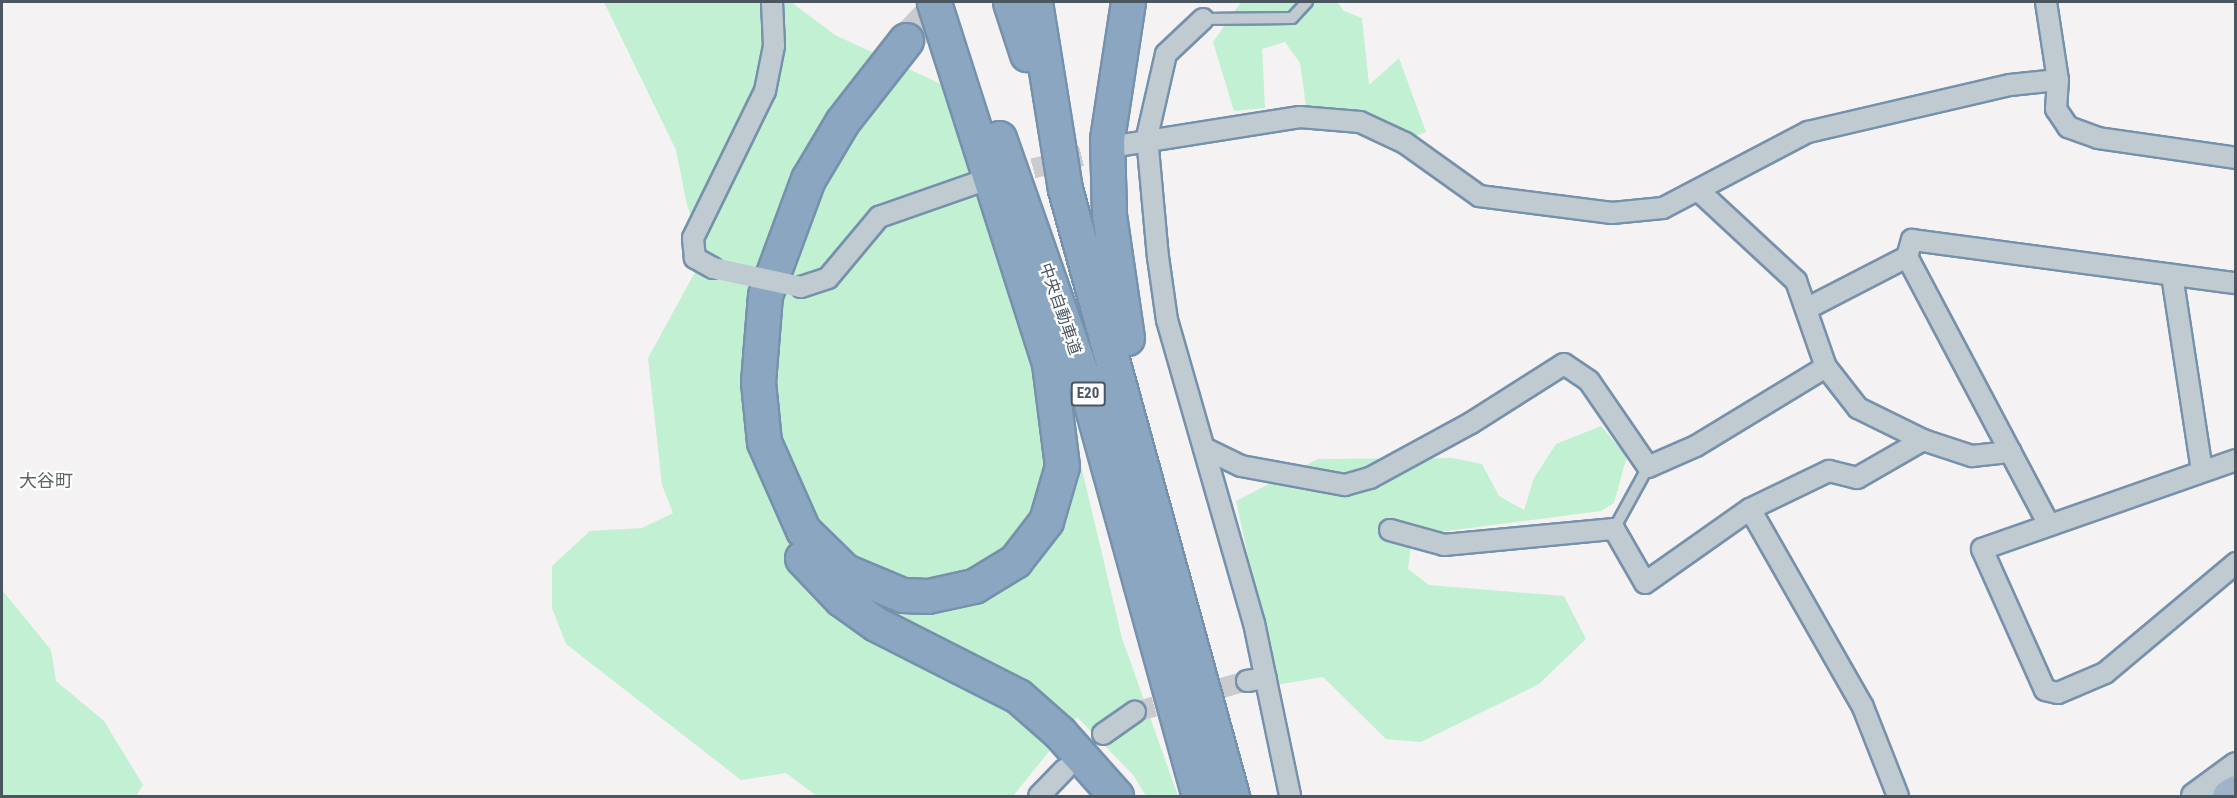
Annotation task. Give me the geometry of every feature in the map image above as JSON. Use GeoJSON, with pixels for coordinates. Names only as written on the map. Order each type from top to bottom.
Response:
{"type":"FeatureCollection","features":[{"type":"Feature","properties":{"kind":"highway"},"geometry":{"type":"LineString","coordinates":[[934,2],[1049,363],[1062,466],[1046,522],[1015,561],[974,586],[928,596],[902,595],[845,572],[803,530],[767,452],[758,382],[765,295],[808,179],[842,122],[905,30],[865,63],[806,149],[760,252],[746,319],[742,384],[756,469],[779,526],[816,575],[841,599],[929,654],[1018,696],[1059,732],[1116,796]]}},
{"type":"Feature","properties":{"kind":"highway","name":"中央自動車道"},"geometry":{"type":"LineString","coordinates":[[947,2],[1086,386],[1199,796]]}},
{"type":"Feature","properties":{"kind":"highway"},"geometry":{"type":"LineString","coordinates":[[1010,2],[1055,141]]}},
{"type":"Feature","properties":{"kind":"highway","name":"中央自動車道"},"geometry":{"type":"LineString","coordinates":[[1035,2],[1055,141],[1232,796]]}},
{"type":"Feature","properties":{"kind":"highway"},"geometry":{"type":"LineString","coordinates":[[1128,2],[1107,139],[1114,264],[1130,353],[1232,796]]}},
{"type":"Feature","properties":{"kind":"highway"},"geometry":{"type":"LineString","coordinates":[[2229,796],[2235,792]]}},
{"type":"Feature","properties":{"kind":"street"},"geometry":{"type":"LineString","coordinates":[[772,2],[774,46],[765,91],[693,238],[695,258],[713,268],[801,286],[828,278],[879,217],[976,183]]}},
{"type":"Feature","properties":{"kind":"street"},"geometry":{"type":"LineString","coordinates":[[2035,2],[2053,33]]}},
{"type":"Feature","properties":{"kind":"street"},"geometry":{"type":"LineString","coordinates":[[2046,2],[2053,33],[2060,118],[2078,132],[2235,158]]}},
{"type":"Feature","properties":{"kind":"street"},"geometry":{"type":"LineString","coordinates":[[1203,18],[1166,54],[1147,137],[1167,320],[1204,448],[1257,680],[1290,796]]}},
{"type":"Feature","properties":{"kind":"street"},"geometry":{"type":"LineString","coordinates":[[1124,145],[1147,137],[1300,117],[1360,122],[1405,143],[1479,196],[1612,213],[1663,208],[1700,192],[1773,147],[1808,132],[2010,85],[2058,80]]}},
{"type":"Feature","properties":{"kind":"street"},"geometry":{"type":"LineString","coordinates":[[1700,192],[1796,281],[1808,308],[1826,367],[1858,408],[1923,440],[1972,456],[2011,452]]}},
{"type":"Feature","properties":{"kind":"street"},"geometry":{"type":"LineString","coordinates":[[2048,524],[1907,257],[1912,240],[2235,283]]}},
{"type":"Feature","properties":{"kind":"street"},"geometry":{"type":"LineString","coordinates":[[1808,308],[1907,257]]}},
{"type":"Feature","properties":{"kind":"street"},"geometry":{"type":"LineString","coordinates":[[2172,275],[2202,471]]}},
{"type":"Feature","properties":{"kind":"street"},"geometry":{"type":"LineString","coordinates":[[1204,448],[1241,466],[1345,485],[1370,478],[1471,423],[1564,364],[1589,381],[1648,467],[1696,446],[1826,367]]}},
{"type":"Feature","properties":{"kind":"street"},"geometry":{"type":"LineString","coordinates":[[1390,530],[1444,545],[1614,530],[1645,583],[1750,508],[1829,471],[1857,478],[1923,440]]}},
{"type":"Feature","properties":{"kind":"street"},"geometry":{"type":"LineString","coordinates":[[2235,460],[1982,549],[2045,690],[2058,693],[2105,673],[2235,563]]}},
{"type":"Feature","properties":{"kind":"street"},"geometry":{"type":"LineString","coordinates":[[1750,508],[1863,707],[1898,796]]}},
{"type":"Feature","properties":{"kind":"street"},"geometry":{"type":"LineString","coordinates":[[1103,734],[1135,712]]}},
{"type":"Feature","properties":{"kind":"street"},"geometry":{"type":"LineString","coordinates":[[2194,796],[2235,765]]}},
{"type":"Feature","properties":{"kind":"street"},"geometry":{"type":"LineString","coordinates":[[1040,796],[1065,770]]}},
{"type":"Feature","properties":{"kind":"lane"},"geometry":{"type":"LineString","coordinates":[[1203,18],[1292,18],[1307,2]]}},
{"type":"Feature","properties":{"kind":"lane"},"geometry":{"type":"LineString","coordinates":[[1614,530],[1648,467]]}},
{"type":"Feature","properties":{"kind":"green space"},"geometry":{"type":"Polygon","coordinates":[[[604,2],[791,2],[835,35],[943,85],[1074,436],[1122,638],[1178,796],[1146,796],[1134,776],[1077,717],[1013,796],[817,796],[786,773],[741,780],[566,644],[552,608],[552,566],[590,531],[642,528],[673,513],[662,485],[648,358],[705,254],[687,205],[676,150],[604,2]]]}},
{"type":"Feature","properties":{"kind":"green space"},"geometry":{"type":"Polygon","coordinates":[[[1241,2],[1337,2],[1344,11],[1362,18],[1369,85],[1399,58],[1426,132],[1416,136],[1358,112],[1306,106],[1300,63],[1285,42],[1262,49],[1265,108],[1234,111],[1213,42],[1241,2]]]}},
{"type":"Feature","properties":{"kind":"green space"},"geometry":{"type":"Polygon","coordinates":[[[1601,426],[1627,456],[1614,503],[1601,511],[1439,532],[1411,546],[1408,569],[1429,585],[1564,596],[1586,639],[1539,684],[1421,742],[1386,739],[1323,677],[1276,685],[1236,501],[1318,459],[1452,458],[1482,464],[1499,496],[1524,510],[1534,478],[1556,444],[1601,426]]]}},
{"type":"Feature","properties":{"kind":"green space"},"geometry":{"type":"Polygon","coordinates":[[[2,590],[51,650],[56,681],[104,721],[143,785],[136,796],[2,796],[2,590]]]}},
{"type":"Feature","properties":{"kind":"tunnel"},"geometry":{"type":"LineString","coordinates":[[906,40],[942,2]]}},
{"type":"Feature","properties":{"kind":"tunnel"},"geometry":{"type":"LineString","coordinates":[[1004,176],[1115,147]]}},
{"type":"Feature","properties":{"kind":"tunnel"},"geometry":{"type":"LineString","coordinates":[[1135,712],[1247,681]]}},
{"type":"Feature","properties":{"kind":"district","name":"大谷町"},"geometry":{"type":"Point","coordinates":[46,481]}}]}
